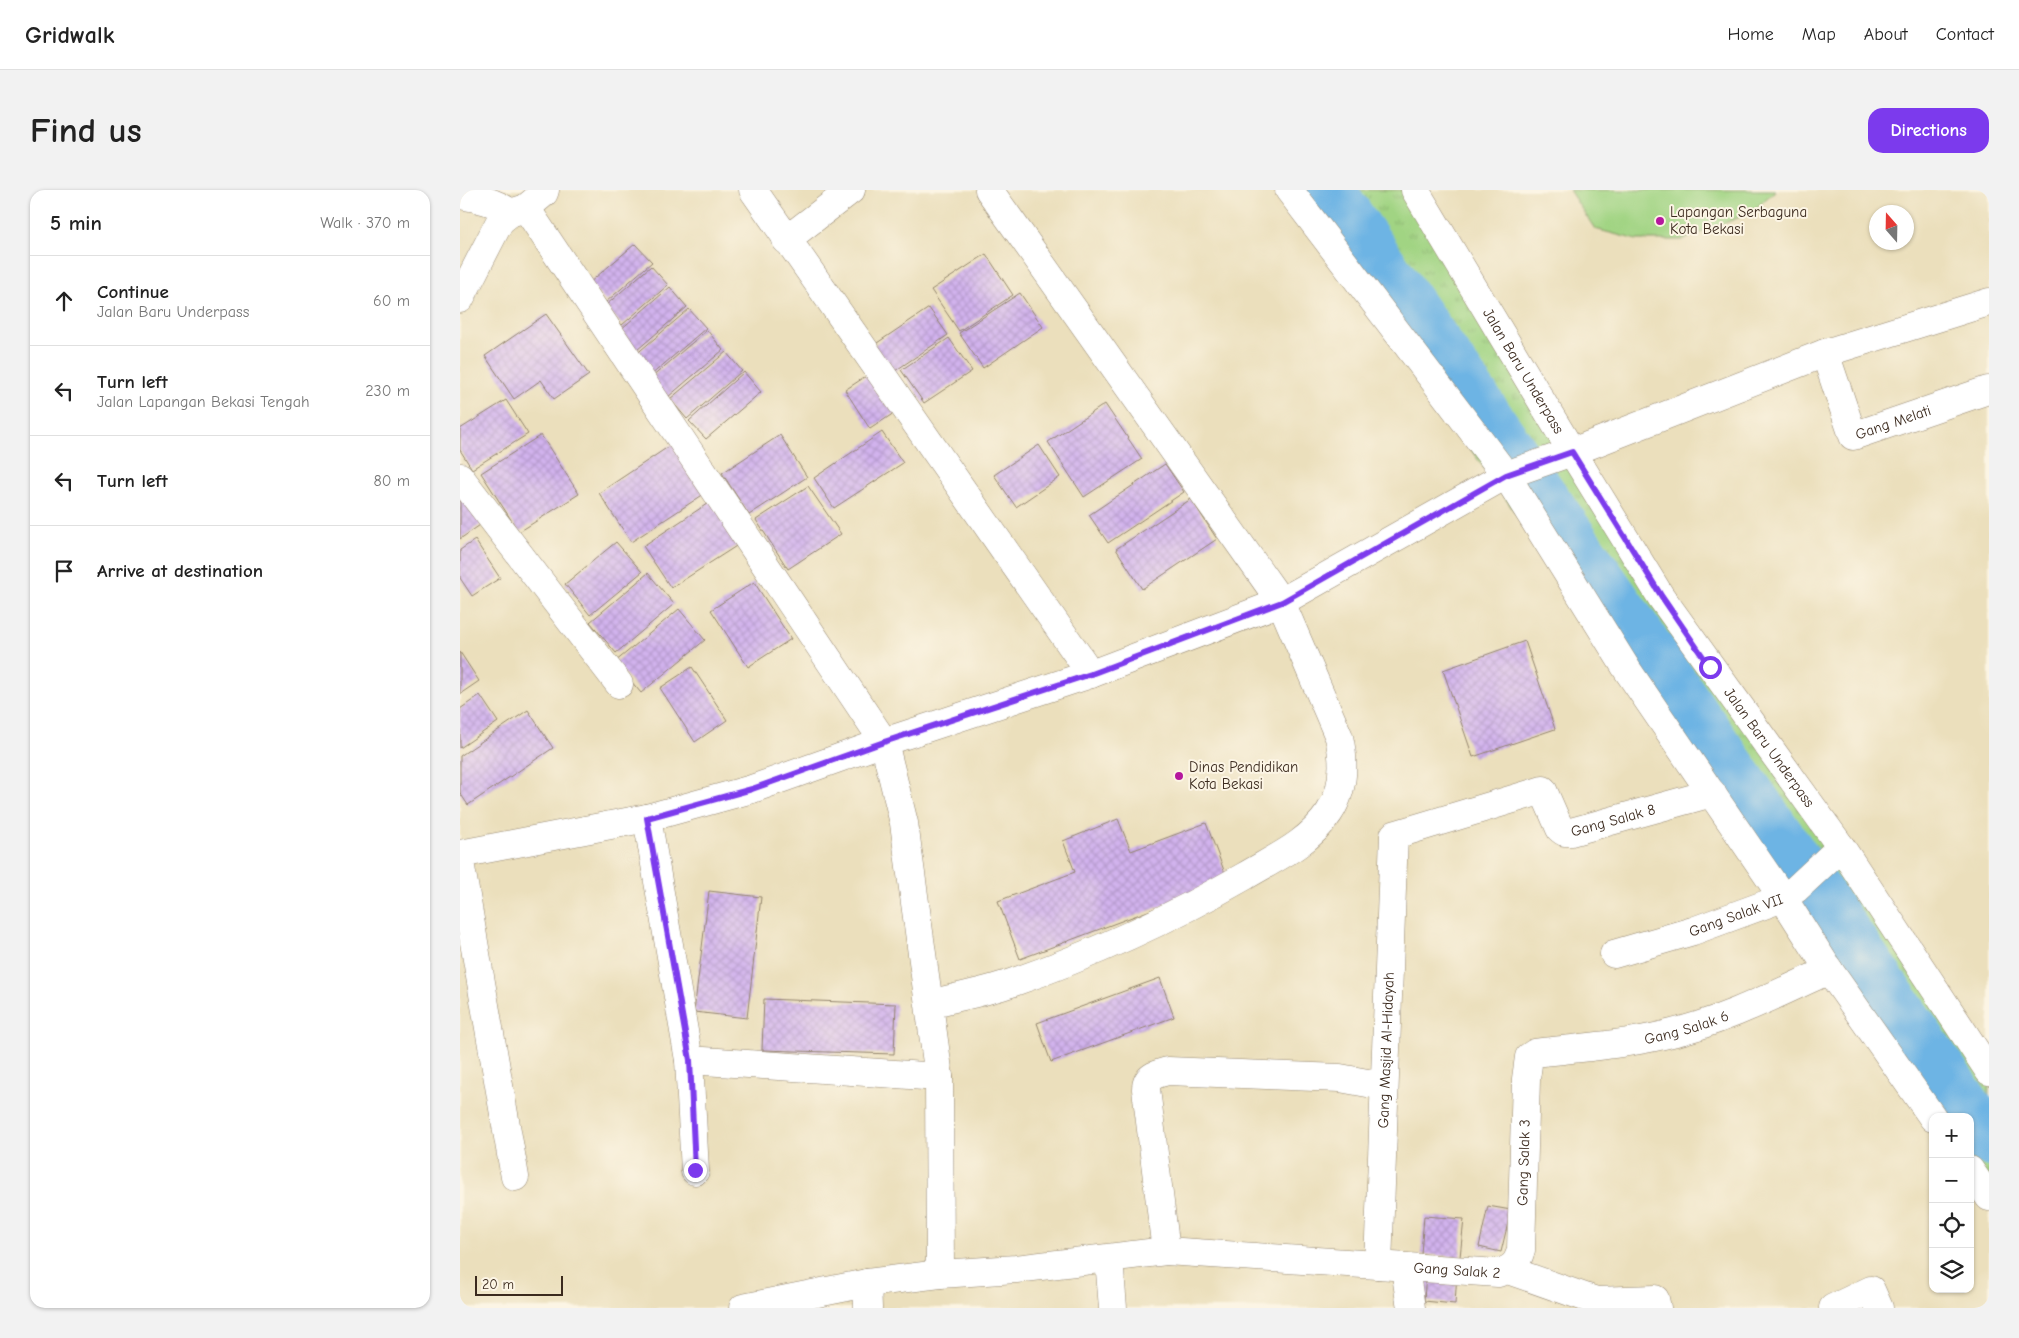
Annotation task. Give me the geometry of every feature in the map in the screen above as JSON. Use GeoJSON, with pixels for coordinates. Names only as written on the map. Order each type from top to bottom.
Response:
{"type":"FeatureCollection","features":[{"type":"Feature","properties":{"kind":"street"},"geometry":{"type":"LineString","coordinates":[[460,299],[500,221],[544,194],[545,190]]}},
{"type":"Feature","properties":{"kind":"street"},"geometry":{"type":"LineString","coordinates":[[753,190],[786,240],[1091,674]]}},
{"type":"Feature","properties":{"kind":"street"},"geometry":{"type":"LineString","coordinates":[[786,240],[852,190]]}},
{"type":"Feature","properties":{"kind":"street"},"geometry":{"type":"LineString","coordinates":[[930,1004],[1009,984],[1125,939],[1199,903],[1300,844],[1330,812],[1339,792],[1343,773],[1343,755],[1339,737],[1282,602],[989,190]]}},
{"type":"Feature","properties":{"kind":"street"},"geometry":{"type":"LineString","coordinates":[[1289,190],[1506,475],[1628,671],[1712,793],[1790,893],[1828,970],[1929,1113]]}},
{"type":"Feature","properties":{"kind":"street","name":"Jalan Baru Underpass"},"geometry":{"type":"LineString","coordinates":[[1415,190],[1572,452],[1662,597],[1833,854],[1989,1071]]}},
{"type":"Feature","properties":{"kind":"street"},"geometry":{"type":"LineString","coordinates":[[460,195],[474,197],[518,211],[884,742],[904,823],[939,1077],[940,1274]]}},
{"type":"Feature","properties":{"kind":"street"},"geometry":{"type":"LineString","coordinates":[[460,854],[647,818],[752,789],[884,742],[1091,674],[1282,602],[1506,475],[1572,452],[1825,353],[1989,302]]}},
{"type":"Feature","properties":{"kind":"street","name":"Gang Melati"},"geometry":{"type":"LineString","coordinates":[[1825,353],[1853,436],[1988,390]]}},
{"type":"Feature","properties":{"kind":"street"},"geometry":{"type":"LineString","coordinates":[[460,477],[619,684]]}},
{"type":"Feature","properties":{"kind":"street","name":"Gang Salak 8"},"geometry":{"type":"LineString","coordinates":[[1394,835],[1543,790],[1560,829],[1564,832],[1571,832],[1712,793]]}},
{"type":"Feature","properties":{"kind":"street"},"geometry":{"type":"LineString","coordinates":[[647,818],[690,1060],[695,1170]]}},
{"type":"Feature","properties":{"kind":"street","name":"Gang Masjid Al-Hidayah"},"geometry":{"type":"LineString","coordinates":[[1378,1265],[1394,835]]}},
{"type":"Feature","properties":{"kind":"street","name":"Gang Salak VII"},"geometry":{"type":"LineString","coordinates":[[1614,954],[1692,931],[1790,893],[1833,854]]}},
{"type":"Feature","properties":{"kind":"street"},"geometry":{"type":"LineString","coordinates":[[460,862],[515,1177]]}},
{"type":"Feature","properties":{"kind":"street","name":"Gang Salak 6"},"geometry":{"type":"LineString","coordinates":[[1535,1053],[1632,1041],[1664,1035],[1741,1010],[1828,970]]}},
{"type":"Feature","properties":{"kind":"street","name":"Gang Salak 3"},"geometry":{"type":"LineString","coordinates":[[1508,1270],[1514,1265],[1521,1250],[1526,1079],[1529,1057],[1535,1053]]}},
{"type":"Feature","properties":{"kind":"street"},"geometry":{"type":"LineString","coordinates":[[690,1060],[939,1077]]}},
{"type":"Feature","properties":{"kind":"street"},"geometry":{"type":"LineString","coordinates":[[1166,1252],[1146,1089],[1146,1084],[1153,1075],[1168,1071],[1331,1078],[1384,1086]]}},
{"type":"Feature","properties":{"kind":"street"},"geometry":{"type":"LineString","coordinates":[[1974,1176],[1989,1197]]}},
{"type":"Feature","properties":{"kind":"street","name":"Gang Salak 2"},"geometry":{"type":"LineString","coordinates":[[743,1308],[867,1296],[940,1274],[1016,1269],[1166,1252],[1405,1268],[1498,1272],[1508,1270]]}},
{"type":"Feature","properties":{"kind":"street"},"geometry":{"type":"LineString","coordinates":[[1109,1259],[1113,1308]]}},
{"type":"Feature","properties":{"kind":"street"},"geometry":{"type":"LineString","coordinates":[[1405,1268],[1411,1308]]}},
{"type":"Feature","properties":{"kind":"street"},"geometry":{"type":"LineString","coordinates":[[1508,1270],[1596,1301],[1655,1299],[1657,1308]]}},
{"type":"Feature","properties":{"kind":"street"},"geometry":{"type":"LineString","coordinates":[[1833,1308],[1871,1290],[1879,1308]]}},
{"type":"Feature","properties":{"kind":"green space"},"geometry":{"type":"Polygon","coordinates":[[[1289,190],[1415,190],[1572,452],[1989,1071],[1989,1197],[1974,1176],[1974,1113],[1930,1113],[1712,793],[1289,190]]]}},
{"type":"Feature","properties":{"kind":"green space","name":"Lapangan Serbaguna Kota Bekasi"},"geometry":{"type":"Polygon","coordinates":[[[1569,190],[1776,190],[1750,213],[1683,240],[1637,240],[1595,229],[1569,190]]]}},
{"type":"Feature","properties":{"kind":"building"},"geometry":{"type":"Polygon","coordinates":[[[635,244],[652,262],[606,302],[589,283],[635,244]]]}},
{"type":"Feature","properties":{"kind":"building"},"geometry":{"type":"Polygon","coordinates":[[[986,254],[1013,295],[959,331],[931,290],[986,254]]]}},
{"type":"Feature","properties":{"kind":"building"},"geometry":{"type":"Polygon","coordinates":[[[651,266],[668,285],[622,325],[605,306],[651,266]]]}},
{"type":"Feature","properties":{"kind":"building"},"geometry":{"type":"Polygon","coordinates":[[[670,287],[687,307],[637,350],[620,330],[670,287]]]}},
{"type":"Feature","properties":{"kind":"building"},"geometry":{"type":"Polygon","coordinates":[[[1020,293],[1043,327],[983,368],[959,333],[1020,293]]]}},
{"type":"Feature","properties":{"kind":"building"},"geometry":{"type":"Polygon","coordinates":[[[929,308],[948,335],[892,373],[874,345],[929,308]]]}},
{"type":"Feature","properties":{"kind":"building"},"geometry":{"type":"Polygon","coordinates":[[[689,309],[706,328],[650,376],[634,356],[689,309]]]}},
{"type":"Feature","properties":{"kind":"building"},"geometry":{"type":"Polygon","coordinates":[[[546,314],[589,375],[554,399],[541,380],[514,399],[485,356],[546,314]]]}},
{"type":"Feature","properties":{"kind":"building"},"geometry":{"type":"Polygon","coordinates":[[[707,330],[723,350],[668,397],[651,378],[707,330]]]}},
{"type":"Feature","properties":{"kind":"building"},"geometry":{"type":"Polygon","coordinates":[[[949,338],[972,371],[924,403],[901,370],[949,338]]]}},
{"type":"Feature","properties":{"kind":"building"},"geometry":{"type":"Polygon","coordinates":[[[726,352],[742,371],[687,419],[670,399],[726,352]]]}},
{"type":"Feature","properties":{"kind":"building"},"geometry":{"type":"Polygon","coordinates":[[[744,372],[761,392],[706,439],[689,421],[744,372]]]}},
{"type":"Feature","properties":{"kind":"building"},"geometry":{"type":"Polygon","coordinates":[[[871,373],[897,411],[870,429],[845,390],[871,373]]]}},
{"type":"Feature","properties":{"kind":"building"},"geometry":{"type":"Polygon","coordinates":[[[506,400],[528,434],[472,469],[460,450],[460,429],[506,400]]]}},
{"type":"Feature","properties":{"kind":"building"},"geometry":{"type":"Polygon","coordinates":[[[1105,404],[1142,459],[1084,497],[1048,442],[1105,404]]]}},
{"type":"Feature","properties":{"kind":"building"},"geometry":{"type":"Polygon","coordinates":[[[882,432],[903,463],[834,508],[814,478],[882,432]]]}},
{"type":"Feature","properties":{"kind":"building"},"geometry":{"type":"Polygon","coordinates":[[[541,435],[579,494],[519,532],[481,473],[541,435]]]}},
{"type":"Feature","properties":{"kind":"building"},"geometry":{"type":"Polygon","coordinates":[[[780,435],[807,477],[749,515],[722,473],[780,435]]]}},
{"type":"Feature","properties":{"kind":"building"},"geometry":{"type":"Polygon","coordinates":[[[674,443],[707,492],[631,542],[599,493],[674,443]]]}},
{"type":"Feature","properties":{"kind":"building"},"geometry":{"type":"Polygon","coordinates":[[[1039,445],[1060,477],[1016,507],[994,475],[1039,445]]]}},
{"type":"Feature","properties":{"kind":"building"},"geometry":{"type":"Polygon","coordinates":[[[1165,464],[1184,492],[1108,543],[1089,515],[1165,464]]]}},
{"type":"Feature","properties":{"kind":"building"},"geometry":{"type":"Polygon","coordinates":[[[808,486],[841,534],[788,569],[756,520],[808,486]]]}},
{"type":"Feature","properties":{"kind":"building"},"geometry":{"type":"Polygon","coordinates":[[[460,488],[483,523],[460,539],[460,488]]]}},
{"type":"Feature","properties":{"kind":"building"},"geometry":{"type":"Polygon","coordinates":[[[716,498],[744,541],[671,588],[643,546],[716,498]]]}},
{"type":"Feature","properties":{"kind":"building"},"geometry":{"type":"Polygon","coordinates":[[[1191,499],[1217,539],[1142,589],[1116,549],[1191,499]]]}},
{"type":"Feature","properties":{"kind":"building"},"geometry":{"type":"Polygon","coordinates":[[[475,540],[500,578],[472,596],[460,578],[460,550],[475,540]]]}},
{"type":"Feature","properties":{"kind":"building"},"geometry":{"type":"Polygon","coordinates":[[[616,542],[642,572],[590,615],[565,584],[616,542]]]}},
{"type":"Feature","properties":{"kind":"building"},"geometry":{"type":"Polygon","coordinates":[[[648,573],[674,604],[616,653],[590,622],[648,573]]]}},
{"type":"Feature","properties":{"kind":"building"},"geometry":{"type":"Polygon","coordinates":[[[754,582],[791,639],[748,667],[711,610],[754,582]]]}},
{"type":"Feature","properties":{"kind":"building"},"geometry":{"type":"Polygon","coordinates":[[[679,609],[705,640],[641,693],[615,662],[679,609]]]}},
{"type":"Feature","properties":{"kind":"building"},"geometry":{"type":"Polygon","coordinates":[[[1525,641],[1555,729],[1473,757],[1443,670],[1525,641]]]}},
{"type":"Feature","properties":{"kind":"building"},"geometry":{"type":"Polygon","coordinates":[[[460,652],[479,681],[460,694],[460,652]]]}},
{"type":"Feature","properties":{"kind":"building"},"geometry":{"type":"Polygon","coordinates":[[[692,667],[727,720],[695,742],[660,688],[692,667]]]}},
{"type":"Feature","properties":{"kind":"building"},"geometry":{"type":"Polygon","coordinates":[[[480,695],[498,722],[460,748],[460,709],[480,695]]]}},
{"type":"Feature","properties":{"kind":"building"},"geometry":{"type":"Polygon","coordinates":[[[528,710],[553,748],[468,805],[460,793],[460,756],[528,710]]]}},
{"type":"Feature","properties":{"kind":"building"},"geometry":{"type":"Polygon","coordinates":[[[1118,819],[1131,851],[1206,823],[1228,881],[1020,959],[998,901],[1075,872],[1063,841],[1118,819]]]}},
{"type":"Feature","properties":{"kind":"building"},"geometry":{"type":"Polygon","coordinates":[[[709,891],[761,897],[747,1018],[694,1012],[709,891]]]}},
{"type":"Feature","properties":{"kind":"building"},"geometry":{"type":"Polygon","coordinates":[[[1160,978],[1174,1017],[1051,1062],[1037,1023],[1160,978]]]}},
{"type":"Feature","properties":{"kind":"building"},"geometry":{"type":"Polygon","coordinates":[[[764,999],[896,1004],[894,1054],[762,1050],[764,999]]]}},
{"type":"Feature","properties":{"kind":"building"},"geometry":{"type":"Polygon","coordinates":[[[1488,1206],[1511,1210],[1501,1252],[1479,1247],[1488,1206]]]}},
{"type":"Feature","properties":{"kind":"building"},"geometry":{"type":"Polygon","coordinates":[[[1424,1216],[1464,1219],[1460,1257],[1421,1254],[1424,1216]]]}},
{"type":"Feature","properties":{"kind":"building"},"geometry":{"type":"Polygon","coordinates":[[[1426,1271],[1457,1273],[1455,1304],[1424,1301],[1426,1271]]]}},
{"type":"Feature","properties":{"kind":"waterway"},"geometry":{"type":"LineString","coordinates":[[1329,190],[1989,1140]]}},
{"type":"Feature","properties":{"kind":"place","name":"Lapangan Serbaguna Kota Bekasi"},"geometry":{"type":"Point","coordinates":[1660,221]}},
{"type":"Feature","properties":{"kind":"place","name":"Dinas Pendidikan Kota Bekasi"},"geometry":{"type":"Point","coordinates":[1179,776]}},
{"type":"Feature","properties":{"kind":"route"},"geometry":{"type":"LineString","coordinates":[[695,1170],[690,1060],[647,818],[752,789],[884,742],[1091,674],[1282,602],[1506,475],[1572,452],[1662,597],[1710,667]]}}]}
